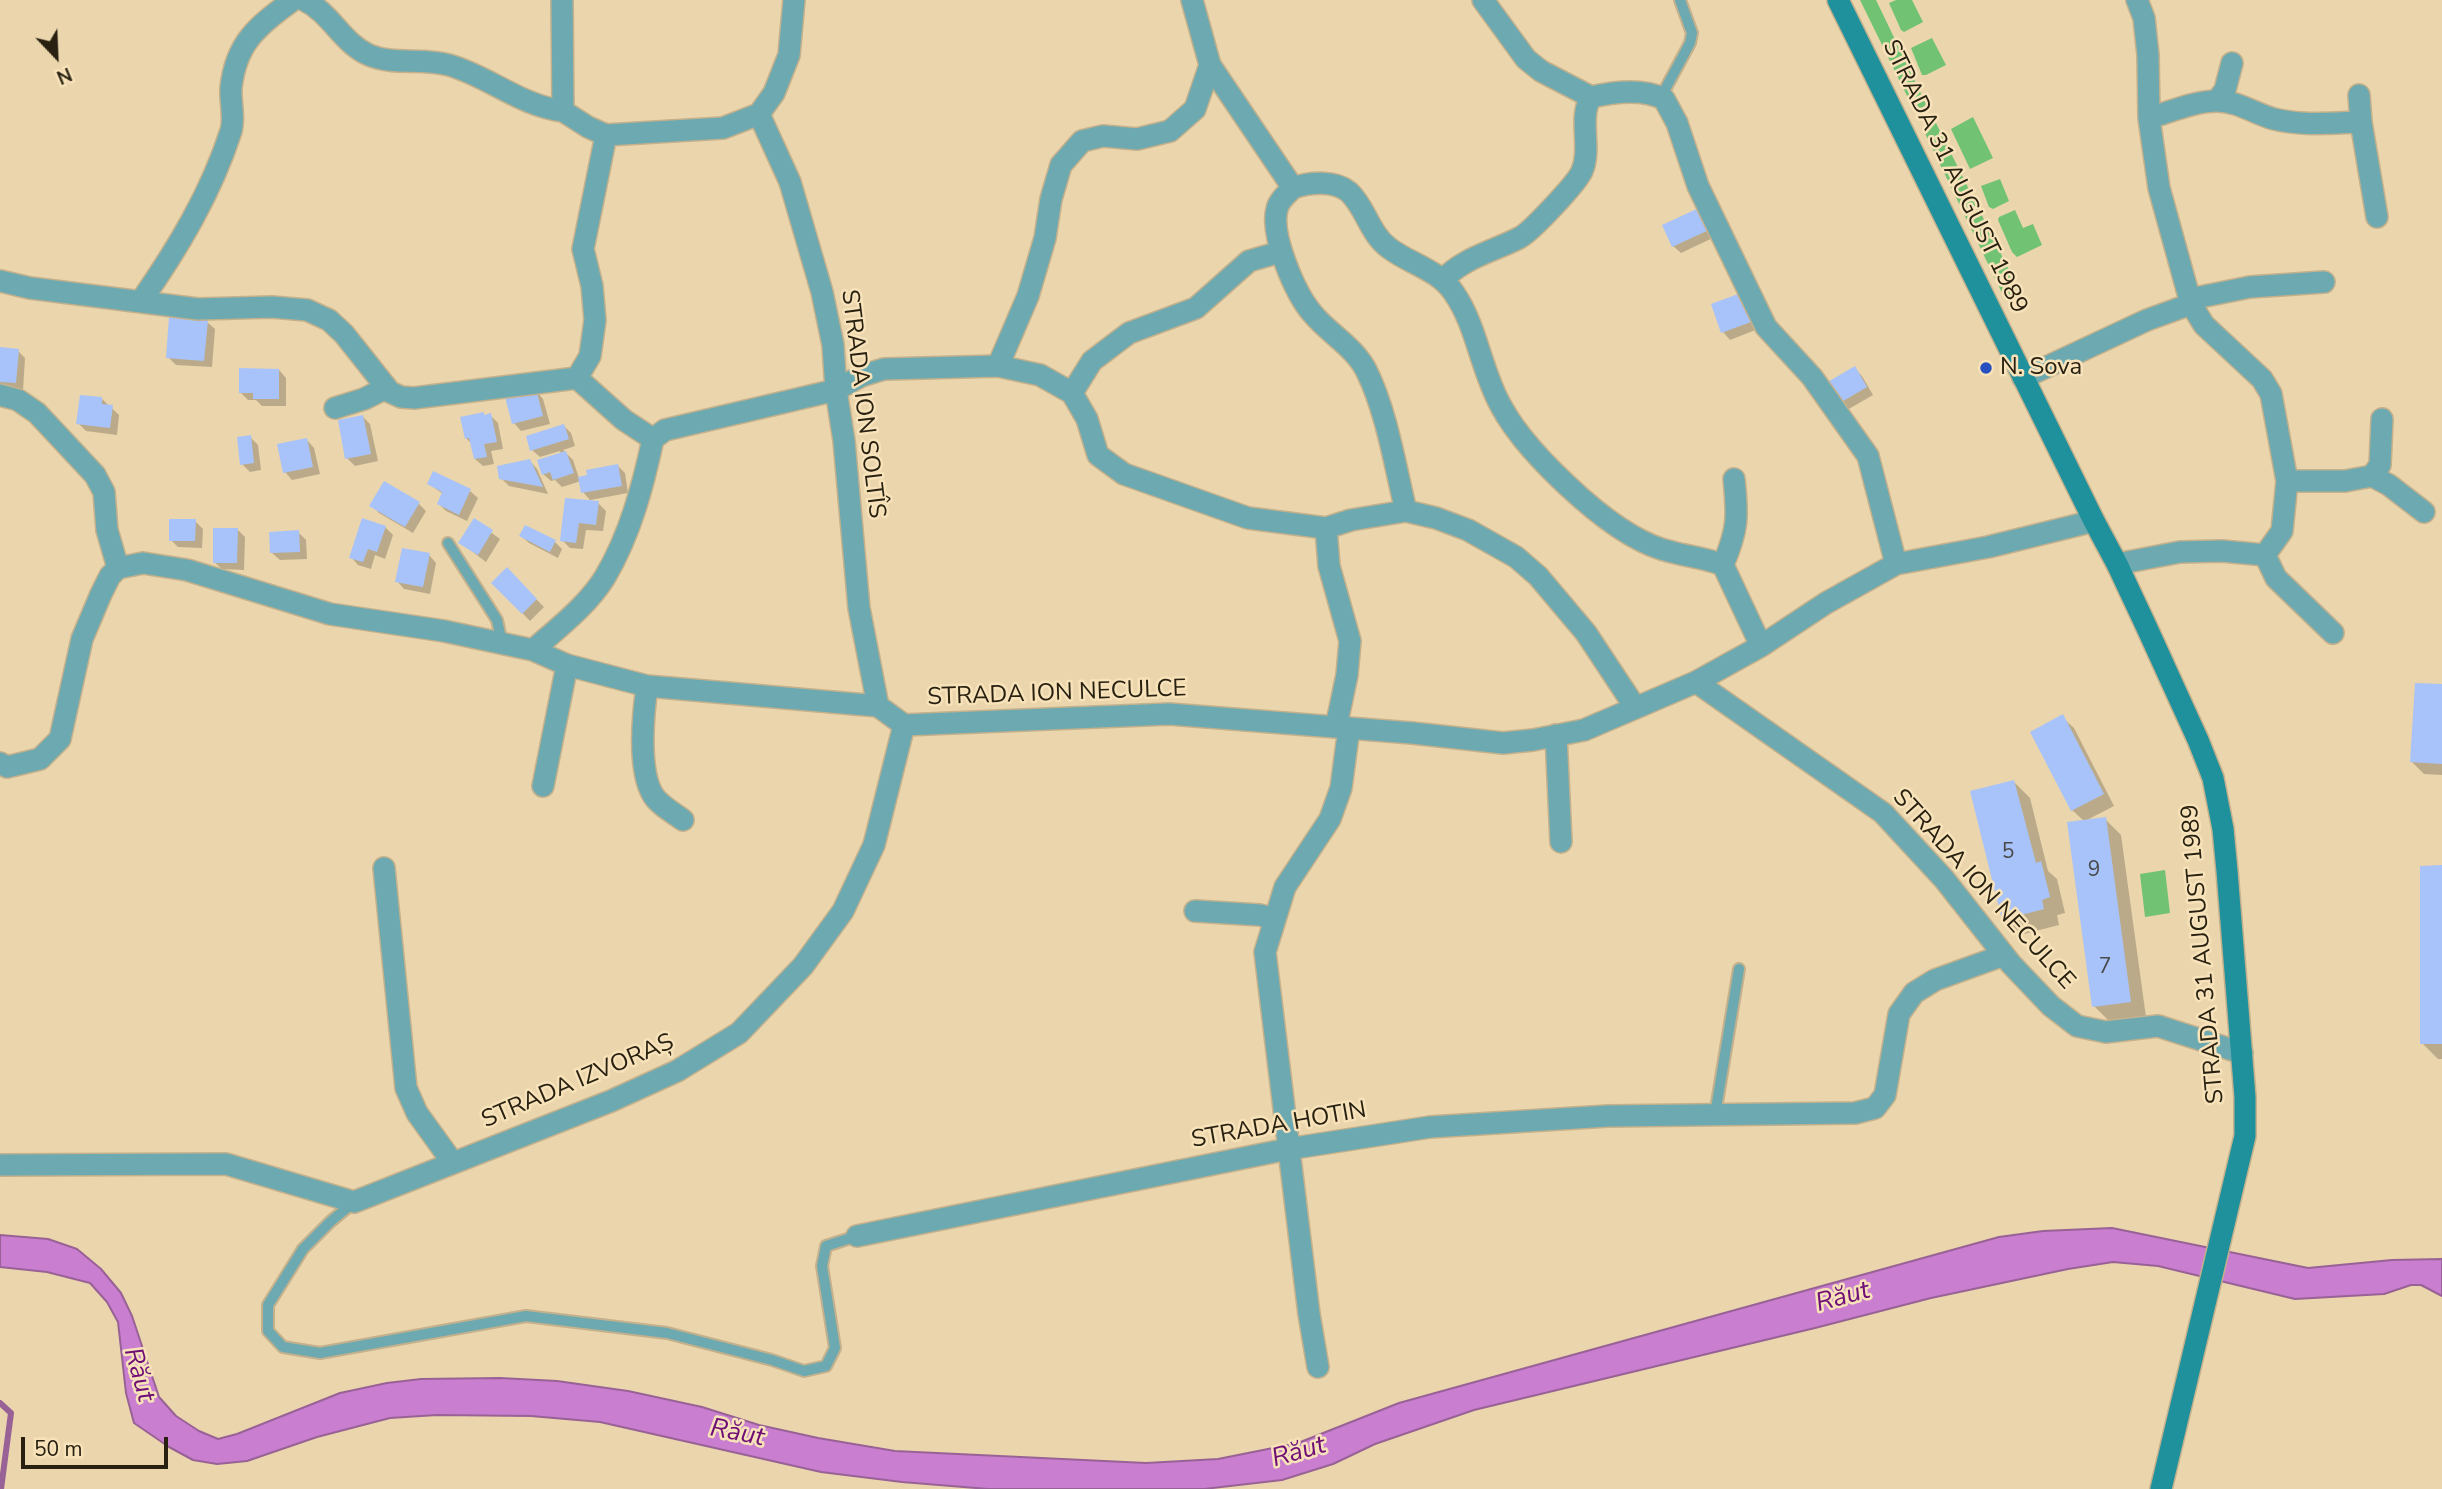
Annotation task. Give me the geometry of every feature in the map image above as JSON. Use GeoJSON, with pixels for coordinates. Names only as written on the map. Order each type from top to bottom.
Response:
{"type":"FeatureCollection","features":[{"type":"Feature","properties":{"kind":"main road","name":"STRADA 31 AUGUST 1989"},"geometry":{"type":"LineString","coordinates":[[1838,0],[2117,564],[2194,730],[2213,778],[2223,829],[2242,1053],[2245,1110],[2243,1150],[2161,1489]]}},
{"type":"Feature","properties":{"kind":"street"},"geometry":{"type":"LineString","coordinates":[[141,301],[177,250],[208,190],[232,128],[231,89],[237,56],[259,25],[293,0]]}},
{"type":"Feature","properties":{"kind":"street"},"geometry":{"type":"LineString","coordinates":[[304,0],[323,13],[350,43],[368,55],[390,62],[428,61],[450,65],[536,105],[563,111],[587,127],[606,135],[723,128],[759,114],[774,93],[789,55],[794,0]]}},
{"type":"Feature","properties":{"kind":"street"},"geometry":{"type":"LineString","coordinates":[[562,0],[563,111]]}},
{"type":"Feature","properties":{"kind":"street"},"geometry":{"type":"LineString","coordinates":[[1192,0],[1210,65],[1293,188]]}},
{"type":"Feature","properties":{"kind":"street"},"geometry":{"type":"LineString","coordinates":[[1483,0],[1526,59],[1541,71],[1591,97],[1630,92],[1661,97],[1668,105],[1698,186],[1766,327],[1812,377],[1868,456],[1896,564]]}},
{"type":"Feature","properties":{"kind":"street"},"geometry":{"type":"LineString","coordinates":[[2137,0],[2144,18],[2148,55],[2148,118],[2159,188],[2191,302],[2204,325],[2268,386],[2279,431],[2287,481],[2282,531],[2265,555]]}},
{"type":"Feature","properties":{"kind":"street"},"geometry":{"type":"LineString","coordinates":[[2217,101],[2225,90],[2232,63]]}},
{"type":"Feature","properties":{"kind":"street"},"geometry":{"type":"LineString","coordinates":[[998,366],[1028,296],[1045,239],[1051,199],[1061,165],[1082,141],[1103,136],[1137,139],[1170,131],[1195,109],[1210,65]]}},
{"type":"Feature","properties":{"kind":"street"},"geometry":{"type":"LineString","coordinates":[[2359,94],[2376,217]]}},
{"type":"Feature","properties":{"kind":"street"},"geometry":{"type":"LineString","coordinates":[[1444,279],[1452,269],[1522,237],[1581,172],[1587,146],[1586,111],[1591,97]]}},
{"type":"Feature","properties":{"kind":"street"},"geometry":{"type":"LineString","coordinates":[[2148,118],[2217,101],[2292,122],[2361,122]]}},
{"type":"Feature","properties":{"kind":"street","name":"STRADA ION SOLTÎS"},"geometry":{"type":"LineString","coordinates":[[759,114],[790,182],[822,292],[833,345],[859,608],[878,706]]}},
{"type":"Feature","properties":{"kind":"street"},"geometry":{"type":"LineString","coordinates":[[577,378],[590,356],[595,320],[592,285],[583,249],[606,135]]}},
{"type":"Feature","properties":{"kind":"street"},"geometry":{"type":"LineString","coordinates":[[1406,511],[1387,436],[1366,370],[1352,350],[1312,313],[1280,252],[1276,210],[1283,197],[1293,188],[1304,184],[1326,183],[1348,192],[1372,231],[1388,248],[1444,279],[1456,295],[1466,316],[1500,406],[1546,463],[1582,498],[1634,537],[1670,552],[1703,557],[1723,565],[1761,646]]}},
{"type":"Feature","properties":{"kind":"street"},"geometry":{"type":"LineString","coordinates":[[1072,393],[1092,361],[1129,334],[1196,309],[1249,261],[1280,252]]}},
{"type":"Feature","properties":{"kind":"street"},"geometry":{"type":"LineString","coordinates":[[0,281],[30,288],[198,309],[272,307],[307,310],[329,320],[344,334],[386,388],[401,397],[414,398],[577,378],[624,420],[653,439]]}},
{"type":"Feature","properties":{"kind":"street"},"geometry":{"type":"LineString","coordinates":[[2023,378],[2191,302],[2250,287],[2324,282]]}},
{"type":"Feature","properties":{"kind":"street"},"geometry":{"type":"LineString","coordinates":[[533,650],[581,605],[605,578],[642,491],[653,439],[665,430],[836,390],[861,376],[884,369],[998,366],[1040,376],[1072,393],[1087,419],[1098,455],[1124,474],[1248,518],[1326,528],[1351,520],[1406,511],[1468,530],[1516,556],[1538,576],[1586,633],[1634,707]]}},
{"type":"Feature","properties":{"kind":"street"},"geometry":{"type":"LineString","coordinates":[[335,408],[364,399],[386,388]]}},
{"type":"Feature","properties":{"kind":"street"},"geometry":{"type":"LineString","coordinates":[[0,396],[18,400],[37,413],[95,475],[104,492],[107,530],[118,568]]}},
{"type":"Feature","properties":{"kind":"street"},"geometry":{"type":"LineString","coordinates":[[2372,476],[2380,465],[2382,419]]}},
{"type":"Feature","properties":{"kind":"street"},"geometry":{"type":"LineString","coordinates":[[2287,481],[2345,481],[2372,476],[2389,485],[2424,512]]}},
{"type":"Feature","properties":{"kind":"street"},"geometry":{"type":"LineString","coordinates":[[1723,565],[1734,538],[1737,512],[1734,479]]}},
{"type":"Feature","properties":{"kind":"street"},"geometry":{"type":"LineString","coordinates":[[1696,682],[1896,564],[1988,547],[2094,521]]}},
{"type":"Feature","properties":{"kind":"street"},"geometry":{"type":"LineString","coordinates":[[1318,1367],[1288,1149],[1265,952],[1285,887],[1330,819],[1341,788],[1350,641],[1329,566],[1326,528]]}},
{"type":"Feature","properties":{"kind":"street"},"geometry":{"type":"LineString","coordinates":[[2117,564],[2180,552],[2222,551],[2265,555]]}},
{"type":"Feature","properties":{"kind":"street"},"geometry":{"type":"LineString","coordinates":[[2265,555],[2276,578],[2333,633]]}},
{"type":"Feature","properties":{"kind":"street"},"geometry":{"type":"LineString","coordinates":[[0,763],[7,767],[40,760],[60,739],[82,639],[110,576],[118,568],[143,563],[187,570],[330,614],[444,631],[533,650],[567,665],[647,686],[878,706]]}},
{"type":"Feature","properties":{"kind":"street"},"geometry":{"type":"LineString","coordinates":[[543,786],[567,665]]}},
{"type":"Feature","properties":{"kind":"street","name":"STRADA ION NECULCE"},"geometry":{"type":"LineString","coordinates":[[878,706],[904,725],[1169,714],[1503,743],[1584,730],[1696,682],[1883,813],[1944,879],[2004,955],[2051,1006],[2077,1026],[2106,1031],[2158,1026],[2242,1053]]}},
{"type":"Feature","properties":{"kind":"street"},"geometry":{"type":"LineString","coordinates":[[647,686],[644,707],[645,770],[654,798],[682,820]]}},
{"type":"Feature","properties":{"kind":"street","name":"STRADA IZVORAȘ"},"geometry":{"type":"LineString","coordinates":[[354,1202],[611,1101],[677,1071],[739,1033],[803,966],[843,911],[873,845],[904,725]]}},
{"type":"Feature","properties":{"kind":"street"},"geometry":{"type":"LineString","coordinates":[[1556,736],[1561,842]]}},
{"type":"Feature","properties":{"kind":"street"},"geometry":{"type":"LineString","coordinates":[[384,868],[406,1088],[417,1113],[453,1163]]}},
{"type":"Feature","properties":{"kind":"street"},"geometry":{"type":"LineString","coordinates":[[1195,911],[1260,915],[1275,919]]}},
{"type":"Feature","properties":{"kind":"street","name":"STRADA HOTIN"},"geometry":{"type":"LineString","coordinates":[[857,1236],[1288,1149],[1430,1126],[1608,1116],[1855,1113],[1875,1108],[1885,1096],[1899,1014],[1914,993],[1935,980],[2004,955]]}},
{"type":"Feature","properties":{"kind":"street"},"geometry":{"type":"LineString","coordinates":[[0,1165],[226,1164],[354,1202]]}},
{"type":"Feature","properties":{"kind":"lane"},"geometry":{"type":"LineString","coordinates":[[1661,97],[1690,43],[1692,33],[1681,0]]}},
{"type":"Feature","properties":{"kind":"lane"},"geometry":{"type":"LineString","coordinates":[[448,542],[497,621],[502,643]]}},
{"type":"Feature","properties":{"kind":"lane"},"geometry":{"type":"LineString","coordinates":[[1715,1115],[1739,969]]}},
{"type":"Feature","properties":{"kind":"lane"},"geometry":{"type":"LineString","coordinates":[[354,1202],[303,1249],[268,1305],[268,1331],[283,1347],[320,1353],[526,1316],[667,1333],[804,1371],[826,1366],[835,1348],[822,1266],[827,1246],[857,1236]]}},
{"type":"Feature","properties":{"kind":"green space"},"geometry":{"type":"Polygon","coordinates":[[[1860,0],[1876,0],[1927,106],[1915,112],[1860,0]]]}},
{"type":"Feature","properties":{"kind":"green space"},"geometry":{"type":"Polygon","coordinates":[[[1912,0],[1923,22],[1904,32],[1901,30],[1889,3],[1912,0]]]}},
{"type":"Feature","properties":{"kind":"green space"},"geometry":{"type":"Polygon","coordinates":[[[1932,38],[1946,65],[1922,75],[1911,48],[1932,38]]]}},
{"type":"Feature","properties":{"kind":"green space"},"geometry":{"type":"Polygon","coordinates":[[[1973,117],[1993,158],[1970,169],[1951,129],[1973,117]]]}},
{"type":"Feature","properties":{"kind":"green space"},"geometry":{"type":"Polygon","coordinates":[[[1936,123],[2017,286],[2011,298],[2005,299],[1923,129],[1936,123]]]}},
{"type":"Feature","properties":{"kind":"green space"},"geometry":{"type":"Polygon","coordinates":[[[2000,179],[2009,201],[1993,209],[1989,207],[1981,186],[2000,179]]]}},
{"type":"Feature","properties":{"kind":"green space"},"geometry":{"type":"Polygon","coordinates":[[[2015,210],[2023,228],[2033,224],[2042,245],[2017,257],[2012,252],[1998,220],[2015,210]]]}},
{"type":"Feature","properties":{"kind":"green space"},"geometry":{"type":"Polygon","coordinates":[[[2165,870],[2170,913],[2145,917],[2140,874],[2165,870]]]}},
{"type":"Feature","properties":{"kind":"water","name":"Răut"},"geometry":{"type":"Polygon","coordinates":[[[2112,1228],[2308,1268],[2392,1260],[2442,1259],[2442,1296],[2421,1285],[2411,1285],[2384,1294],[2295,1299],[2158,1266],[2113,1262],[1931,1298],[1474,1410],[1375,1444],[1333,1464],[1282,1480],[1204,1489],[988,1489],[821,1472],[600,1422],[531,1416],[437,1415],[390,1418],[317,1437],[247,1461],[217,1464],[193,1460],[134,1423],[126,1393],[118,1322],[107,1302],[90,1283],[47,1272],[0,1267],[0,1235],[48,1239],[77,1249],[101,1269],[121,1293],[132,1316],[159,1397],[176,1416],[199,1431],[218,1439],[340,1393],[421,1379],[500,1378],[557,1381],[628,1391],[702,1407],[759,1425],[895,1451],[1146,1463],[1218,1459],[1298,1443],[1399,1403],[1999,1237],[2043,1231],[2112,1228]]]}},
{"type":"Feature","properties":{"kind":"building"},"geometry":{"type":"Polygon","coordinates":[[[1701,207],[1711,229],[1672,247],[1662,225],[1701,207]]]}},
{"type":"Feature","properties":{"kind":"building"},"geometry":{"type":"Polygon","coordinates":[[[1741,293],[1751,322],[1721,333],[1711,304],[1741,293]]]}},
{"type":"Feature","properties":{"kind":"building"},"geometry":{"type":"Polygon","coordinates":[[[169,317],[208,320],[204,361],[166,358],[169,317]]]}},
{"type":"Feature","properties":{"kind":"building"},"geometry":{"type":"Polygon","coordinates":[[[0,347],[19,349],[16,383],[0,382],[0,347]]]}},
{"type":"Feature","properties":{"kind":"building"},"geometry":{"type":"Polygon","coordinates":[[[1855,366],[1867,387],[1838,404],[1826,383],[1855,366]]]}},
{"type":"Feature","properties":{"kind":"building"},"geometry":{"type":"Polygon","coordinates":[[[239,368],[279,369],[279,399],[253,399],[253,393],[239,393],[239,368]]]}},
{"type":"Feature","properties":{"kind":"building"},"geometry":{"type":"Polygon","coordinates":[[[536,389],[543,416],[512,424],[505,397],[536,389]]]}},
{"type":"Feature","properties":{"kind":"building"},"geometry":{"type":"Polygon","coordinates":[[[80,395],[102,397],[102,404],[113,405],[110,428],[76,424],[80,395]]]}},
{"type":"Feature","properties":{"kind":"building"},"geometry":{"type":"Polygon","coordinates":[[[484,412],[484,415],[491,413],[497,442],[484,444],[487,457],[474,459],[469,438],[465,439],[460,417],[484,412]]]}},
{"type":"Feature","properties":{"kind":"building"},"geometry":{"type":"Polygon","coordinates":[[[363,415],[371,454],[345,459],[338,420],[363,415]]]}},
{"type":"Feature","properties":{"kind":"building"},"geometry":{"type":"Polygon","coordinates":[[[564,424],[569,439],[530,451],[526,436],[564,424]]]}},
{"type":"Feature","properties":{"kind":"building"},"geometry":{"type":"Polygon","coordinates":[[[251,435],[254,463],[240,465],[237,437],[251,435]]]}},
{"type":"Feature","properties":{"kind":"building"},"geometry":{"type":"Polygon","coordinates":[[[307,438],[313,467],[283,473],[277,444],[307,438]]]}},
{"type":"Feature","properties":{"kind":"building"},"geometry":{"type":"Polygon","coordinates":[[[566,451],[574,473],[553,480],[550,472],[542,475],[537,460],[566,451]]]}},
{"type":"Feature","properties":{"kind":"building"},"geometry":{"type":"Polygon","coordinates":[[[530,459],[543,487],[499,479],[497,466],[530,459]]]}},
{"type":"Feature","properties":{"kind":"building"},"geometry":{"type":"Polygon","coordinates":[[[618,464],[622,486],[581,493],[578,477],[587,475],[586,470],[618,464]]]}},
{"type":"Feature","properties":{"kind":"building"},"geometry":{"type":"Polygon","coordinates":[[[433,471],[471,489],[459,515],[437,504],[442,492],[427,484],[433,471]]]}},
{"type":"Feature","properties":{"kind":"building"},"geometry":{"type":"Polygon","coordinates":[[[384,481],[420,502],[405,527],[369,506],[384,481]]]}},
{"type":"Feature","properties":{"kind":"building"},"geometry":{"type":"Polygon","coordinates":[[[565,498],[599,501],[596,525],[579,523],[576,543],[560,541],[565,498]]]}},
{"type":"Feature","properties":{"kind":"building"},"geometry":{"type":"Polygon","coordinates":[[[362,518],[386,526],[377,552],[368,549],[363,562],[349,558],[362,518]]]}},
{"type":"Feature","properties":{"kind":"building"},"geometry":{"type":"Polygon","coordinates":[[[474,518],[493,530],[478,555],[458,543],[474,518]]]}},
{"type":"Feature","properties":{"kind":"building"},"geometry":{"type":"Polygon","coordinates":[[[169,519],[196,519],[195,541],[169,541],[169,519]]]}},
{"type":"Feature","properties":{"kind":"building"},"geometry":{"type":"Polygon","coordinates":[[[525,525],[556,540],[550,552],[519,536],[525,525]]]}},
{"type":"Feature","properties":{"kind":"building"},"geometry":{"type":"Polygon","coordinates":[[[213,528],[238,528],[237,563],[213,563],[213,528]]]}},
{"type":"Feature","properties":{"kind":"building"},"geometry":{"type":"Polygon","coordinates":[[[299,530],[300,552],[270,553],[269,532],[299,530]]]}},
{"type":"Feature","properties":{"kind":"building"},"geometry":{"type":"Polygon","coordinates":[[[402,548],[430,553],[423,587],[395,582],[402,548]]]}},
{"type":"Feature","properties":{"kind":"building"},"geometry":{"type":"Polygon","coordinates":[[[507,567],[537,599],[522,614],[491,583],[507,567]]]}},
{"type":"Feature","properties":{"kind":"building"},"geometry":{"type":"Polygon","coordinates":[[[2415,683],[2442,684],[2442,764],[2410,762],[2415,683]]]}},
{"type":"Feature","properties":{"kind":"building"},"geometry":{"type":"Polygon","coordinates":[[[2063,714],[2104,794],[2071,811],[2030,732],[2063,714]]]}},
{"type":"Feature","properties":{"kind":"building"},"geometry":{"type":"Polygon","coordinates":[[[2014,780],[2036,863],[2041,861],[2050,897],[2042,900],[2044,909],[2002,920],[1970,791],[2014,780]]]}},
{"type":"Feature","properties":{"kind":"building"},"geometry":{"type":"Polygon","coordinates":[[[2106,817],[2131,1002],[2092,1007],[2067,822],[2106,817]]]}},
{"type":"Feature","properties":{"kind":"building"},"geometry":{"type":"Polygon","coordinates":[[[2442,865],[2442,1044],[2420,1044],[2420,866],[2442,865]]]}},
{"type":"Feature","properties":{"kind":"waterway"},"geometry":{"type":"LineString","coordinates":[[0,1403],[11,1413],[1,1489]]}},
{"type":"Feature","properties":{"kind":"place","name":"N. Sova"},"geometry":{"type":"Point","coordinates":[1986,368]}}]}
